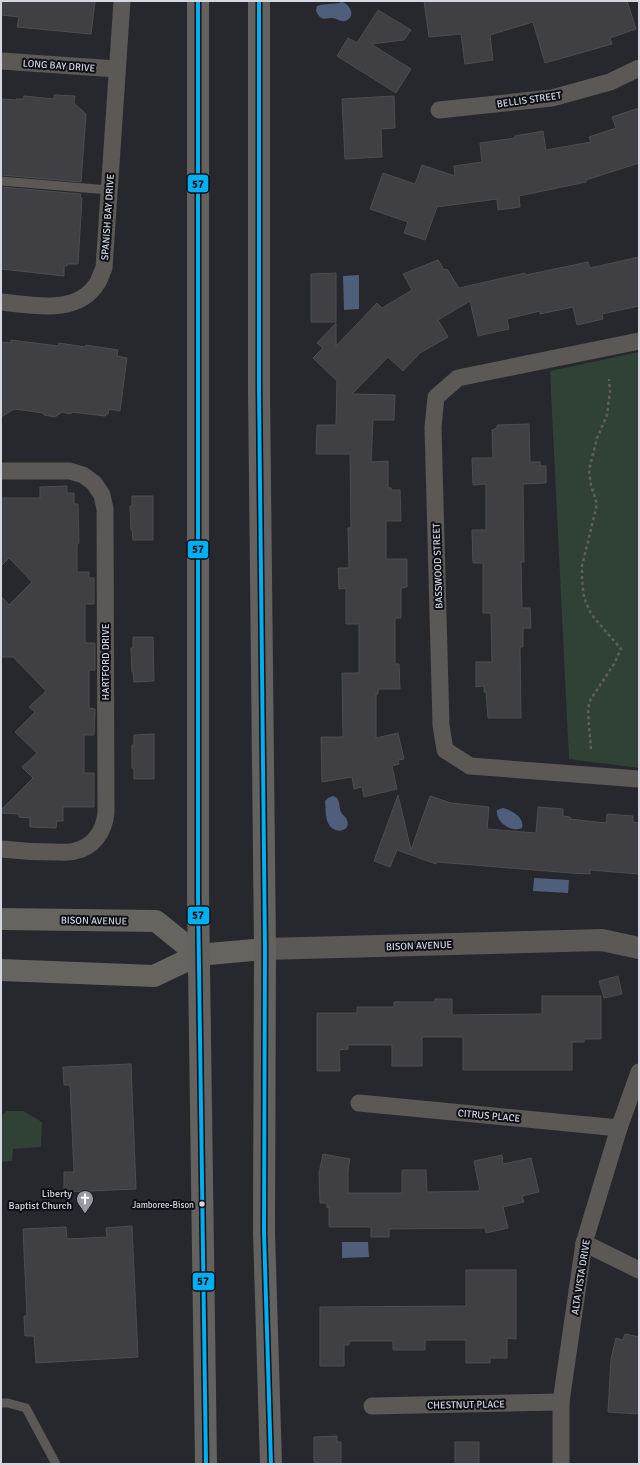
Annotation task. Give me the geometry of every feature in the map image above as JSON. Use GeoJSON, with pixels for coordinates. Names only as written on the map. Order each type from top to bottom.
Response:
{"type":"FeatureCollection","features":[{"type":"Feature","properties":{"kind":"main road"},"geometry":{"type":"LineString","coordinates":[[198,1],[198,955],[206,1464]]}},
{"type":"Feature","properties":{"kind":"main road"},"geometry":{"type":"LineString","coordinates":[[259,1],[259,388],[265,949],[264,1232],[271,1464]]}},
{"type":"Feature","properties":{"kind":"main road","name":"BISON AVENUE"},"geometry":{"type":"LineString","coordinates":[[1,919],[156,921],[198,955]]}},
{"type":"Feature","properties":{"kind":"main road","name":"BISON AVENUE"},"geometry":{"type":"LineString","coordinates":[[1,970],[154,976],[198,955],[265,949]]}},
{"type":"Feature","properties":{"kind":"street","name":"SPANISH BAY DRIVE"},"geometry":{"type":"LineString","coordinates":[[1,302],[62,306],[77,301],[88,294],[98,282],[104,268],[122,1]]}},
{"type":"Feature","properties":{"kind":"street","name":"LONG BAY DRIVE"},"geometry":{"type":"LineString","coordinates":[[1,61],[117,69]]}},
{"type":"Feature","properties":{"kind":"street","name":"BELLIS STREET"},"geometry":{"type":"LineString","coordinates":[[439,110],[552,98],[610,82],[639,68]]}},
{"type":"Feature","properties":{"kind":"street","name":"BASSWOOD STREET"},"geometry":{"type":"LineString","coordinates":[[639,341],[458,378],[436,397],[433,428],[441,717],[445,750],[470,766],[639,779]]}},
{"type":"Feature","properties":{"kind":"street","name":"HARTFORD DRIVE"},"geometry":{"type":"LineString","coordinates":[[1,471],[70,471],[83,474],[94,483],[102,495],[104,509],[106,813],[105,823],[98,838],[76,851],[38,852],[1,849]]}},
{"type":"Feature","properties":{"kind":"street","name":"BISON AVENUE"},"geometry":{"type":"LineString","coordinates":[[265,949],[602,940],[639,948]]}},
{"type":"Feature","properties":{"kind":"street","name":"ALTA VISTA DRIVE"},"geometry":{"type":"LineString","coordinates":[[561,1464],[561,1402],[584,1243],[619,1128],[639,1072]]}},
{"type":"Feature","properties":{"kind":"street","name":"CITRUS PLACE"},"geometry":{"type":"LineString","coordinates":[[359,1103],[619,1128]]}},
{"type":"Feature","properties":{"kind":"street"},"geometry":{"type":"LineString","coordinates":[[584,1243],[639,1270]]}},
{"type":"Feature","properties":{"kind":"street","name":"CHESTNUT PLACE"},"geometry":{"type":"LineString","coordinates":[[372,1406],[561,1402]]}},
{"type":"Feature","properties":{"kind":"lane"},"geometry":{"type":"LineString","coordinates":[[1,181],[109,190]]}},
{"type":"Feature","properties":{"kind":"lane"},"geometry":{"type":"LineString","coordinates":[[1,1403],[8,1403],[26,1408],[56,1464]]}},
{"type":"Feature","properties":{"kind":"path"},"geometry":{"type":"LineString","coordinates":[[591,749],[588,714],[589,702],[614,664],[621,649],[590,614],[584,598],[582,580],[582,566],[597,504],[591,486],[589,470],[597,438],[607,415],[610,391],[609,379]]}},
{"type":"Feature","properties":{"kind":"green space"},"geometry":{"type":"Polygon","coordinates":[[[639,352],[639,768],[569,759],[550,371],[639,352]]]}},
{"type":"Feature","properties":{"kind":"green space"},"geometry":{"type":"Polygon","coordinates":[[[7,1111],[23,1111],[42,1122],[41,1147],[13,1149],[12,1161],[1,1162],[1,1116],[7,1111]]]}},
{"type":"Feature","properties":{"kind":"water"},"geometry":{"type":"Polygon","coordinates":[[[342,2],[348,5],[351,11],[351,17],[345,21],[340,21],[333,18],[321,18],[316,11],[317,6],[342,2]]]}},
{"type":"Feature","properties":{"kind":"water"},"geometry":{"type":"Polygon","coordinates":[[[359,275],[359,309],[344,310],[343,276],[359,275]]]}},
{"type":"Feature","properties":{"kind":"water"},"geometry":{"type":"Polygon","coordinates":[[[333,796],[337,798],[341,812],[346,817],[348,824],[345,829],[338,830],[330,827],[326,818],[325,801],[333,796]]]}},
{"type":"Feature","properties":{"kind":"water"},"geometry":{"type":"Polygon","coordinates":[[[503,808],[510,810],[519,817],[522,828],[509,828],[501,822],[497,814],[497,810],[503,808]]]}},
{"type":"Feature","properties":{"kind":"water"},"geometry":{"type":"Polygon","coordinates":[[[534,878],[569,880],[568,893],[533,891],[534,878]]]}},
{"type":"Feature","properties":{"kind":"water"},"geometry":{"type":"Polygon","coordinates":[[[342,1242],[368,1242],[369,1257],[342,1258],[342,1242]]]}},
{"type":"Feature","properties":{"kind":"building"},"geometry":{"type":"Polygon","coordinates":[[[1,1],[95,1],[91,34],[17,27],[19,17],[1,15],[1,1]]]}},
{"type":"Feature","properties":{"kind":"building"},"geometry":{"type":"Polygon","coordinates":[[[424,1],[627,1],[636,29],[610,38],[612,44],[545,63],[533,22],[490,35],[493,60],[465,64],[461,34],[429,37],[424,1]]]}},
{"type":"Feature","properties":{"kind":"building"},"geometry":{"type":"Polygon","coordinates":[[[378,10],[411,30],[404,40],[371,44],[411,69],[396,93],[337,56],[348,38],[357,43],[378,10]]]}},
{"type":"Feature","properties":{"kind":"building"},"geometry":{"type":"Polygon","coordinates":[[[54,95],[75,96],[74,103],[86,114],[81,182],[1,175],[1,99],[24,99],[24,96],[54,99],[54,95]]]}},
{"type":"Feature","properties":{"kind":"building"},"geometry":{"type":"Polygon","coordinates":[[[394,96],[395,128],[381,129],[382,157],[345,159],[342,99],[394,96]]]}},
{"type":"Feature","properties":{"kind":"building"},"geometry":{"type":"Polygon","coordinates":[[[639,108],[639,163],[586,180],[586,182],[519,196],[520,207],[498,210],[497,199],[437,207],[425,240],[404,233],[408,222],[370,209],[383,173],[415,184],[422,165],[455,176],[454,166],[482,162],[480,143],[515,138],[515,136],[543,131],[546,150],[591,142],[589,137],[616,128],[612,117],[639,108]]]}},
{"type":"Feature","properties":{"kind":"building"},"geometry":{"type":"Polygon","coordinates":[[[1,187],[81,194],[78,264],[67,264],[67,266],[64,266],[64,276],[1,269],[1,187]]]}},
{"type":"Feature","properties":{"kind":"building"},"geometry":{"type":"Polygon","coordinates":[[[639,257],[639,306],[602,314],[603,319],[577,325],[573,307],[540,314],[540,311],[507,319],[509,329],[478,336],[470,301],[438,320],[448,337],[420,353],[403,371],[388,357],[352,394],[395,395],[394,420],[373,420],[371,462],[388,461],[388,488],[391,488],[391,490],[400,490],[401,521],[386,521],[386,559],[407,559],[407,587],[401,588],[401,618],[395,618],[395,664],[399,664],[400,689],[378,689],[378,694],[376,694],[376,738],[398,733],[404,759],[398,760],[399,764],[392,766],[397,789],[364,797],[362,787],[354,789],[352,777],[322,782],[321,737],[343,737],[342,673],[359,673],[359,624],[346,624],[346,588],[339,589],[338,568],[349,568],[348,528],[351,528],[350,454],[316,454],[317,425],[336,425],[337,381],[313,358],[323,348],[317,343],[336,323],[336,346],[377,303],[382,308],[412,290],[403,274],[438,260],[444,270],[447,269],[459,288],[525,273],[526,275],[588,262],[590,268],[639,257]]]}},
{"type":"Feature","properties":{"kind":"building"},"geometry":{"type":"Polygon","coordinates":[[[336,273],[336,322],[311,322],[311,274],[336,273]]]}},
{"type":"Feature","properties":{"kind":"building"},"geometry":{"type":"Polygon","coordinates":[[[11,340],[58,346],[59,343],[85,347],[86,345],[118,350],[117,356],[127,358],[120,411],[109,409],[108,414],[105,416],[62,412],[55,417],[44,415],[43,413],[14,409],[1,417],[1,342],[11,343],[11,340]]]}},
{"type":"Feature","properties":{"kind":"building"},"geometry":{"type":"Polygon","coordinates":[[[529,424],[530,462],[540,462],[540,466],[546,466],[546,483],[523,484],[524,562],[521,562],[522,608],[530,608],[531,628],[523,628],[523,647],[520,647],[521,718],[488,718],[486,692],[484,692],[484,686],[476,687],[476,662],[492,662],[491,613],[483,613],[483,563],[473,563],[472,530],[486,530],[486,484],[473,485],[472,458],[493,458],[492,430],[497,428],[497,425],[529,424]]]}},
{"type":"Feature","properties":{"kind":"building"},"geometry":{"type":"Polygon","coordinates":[[[67,486],[67,493],[74,493],[74,504],[78,504],[79,543],[77,545],[77,572],[89,572],[89,578],[94,578],[94,604],[85,604],[85,643],[95,643],[95,670],[89,670],[89,708],[95,709],[94,735],[84,735],[84,773],[94,773],[94,807],[63,807],[63,821],[57,821],[56,828],[30,827],[30,818],[19,817],[19,814],[1,813],[1,810],[33,778],[22,767],[37,753],[15,732],[35,712],[29,707],[46,691],[13,657],[1,657],[1,596],[9,605],[32,582],[9,558],[1,566],[1,498],[40,498],[40,487],[67,486]]]}},
{"type":"Feature","properties":{"kind":"building"},"geometry":{"type":"Polygon","coordinates":[[[132,496],[153,496],[153,540],[133,540],[130,506],[132,506],[132,496]]]}},
{"type":"Feature","properties":{"kind":"building"},"geometry":{"type":"Polygon","coordinates":[[[133,637],[153,637],[154,681],[134,682],[131,648],[133,648],[133,637]]]}},
{"type":"Feature","properties":{"kind":"building"},"geometry":{"type":"Polygon","coordinates":[[[154,734],[154,779],[134,779],[134,768],[132,768],[132,745],[134,745],[134,735],[154,734]]]}},
{"type":"Feature","properties":{"kind":"building"},"geometry":{"type":"Polygon","coordinates":[[[398,795],[411,850],[430,796],[451,803],[489,807],[487,829],[536,833],[538,807],[563,809],[563,816],[570,817],[570,819],[606,823],[607,814],[633,816],[633,822],[639,823],[639,874],[590,870],[590,874],[437,862],[436,864],[397,850],[390,867],[374,861],[398,795]]]}},
{"type":"Feature","properties":{"kind":"building"},"geometry":{"type":"Polygon","coordinates":[[[618,976],[622,994],[604,998],[599,981],[618,976]]]}},
{"type":"Feature","properties":{"kind":"building"},"geometry":{"type":"Polygon","coordinates":[[[542,996],[601,996],[601,1039],[584,1039],[584,1042],[572,1042],[572,1070],[463,1070],[463,1037],[422,1037],[422,1066],[392,1066],[392,1045],[348,1045],[348,1049],[339,1050],[340,1071],[317,1071],[317,1013],[357,1013],[357,1007],[394,1007],[394,1002],[435,1002],[435,999],[452,999],[452,1015],[542,1014],[542,996]]]}},
{"type":"Feature","properties":{"kind":"building"},"geometry":{"type":"Polygon","coordinates":[[[131,1064],[136,1189],[64,1192],[64,1172],[74,1172],[70,1085],[64,1085],[63,1067],[131,1064]]]}},
{"type":"Feature","properties":{"kind":"building"},"geometry":{"type":"Polygon","coordinates":[[[323,1154],[350,1159],[348,1171],[348,1193],[402,1193],[402,1170],[426,1170],[427,1192],[480,1191],[474,1161],[502,1155],[503,1164],[531,1158],[539,1192],[522,1196],[524,1202],[503,1207],[508,1228],[486,1233],[485,1228],[389,1229],[389,1237],[371,1237],[371,1227],[329,1227],[329,1207],[327,1208],[327,1203],[320,1203],[319,1173],[323,1154]]]}},
{"type":"Feature","properties":{"kind":"building"},"geometry":{"type":"Polygon","coordinates":[[[132,1226],[138,1357],[36,1363],[34,1336],[25,1336],[24,1316],[27,1316],[23,1229],[66,1227],[67,1239],[107,1237],[106,1228],[132,1226]]]}},
{"type":"Feature","properties":{"kind":"building"},"geometry":{"type":"Polygon","coordinates":[[[466,1270],[516,1270],[516,1339],[507,1338],[507,1358],[490,1358],[490,1363],[466,1363],[466,1340],[425,1340],[425,1350],[393,1350],[393,1341],[349,1341],[349,1345],[344,1345],[344,1366],[320,1366],[320,1307],[466,1306],[466,1270]]]}},
{"type":"Feature","properties":{"kind":"building"},"geometry":{"type":"Polygon","coordinates":[[[625,1334],[639,1337],[639,1414],[608,1412],[611,1359],[616,1338],[623,1340],[625,1334]]]}},
{"type":"Feature","properties":{"kind":"building"},"geometry":{"type":"Polygon","coordinates":[[[337,1436],[337,1442],[341,1442],[341,1464],[318,1464],[314,1462],[314,1437],[337,1436]]]}},
{"type":"Feature","properties":{"kind":"building"},"geometry":{"type":"Polygon","coordinates":[[[455,1442],[479,1442],[479,1464],[455,1464],[455,1442]]]}},
{"type":"Feature","properties":{"kind":"transit line","name":"57"},"geometry":{"type":"LineString","coordinates":[[198,1],[198,895],[206,1464]]}},
{"type":"Feature","properties":{"kind":"transit line","name":"57"},"geometry":{"type":"LineString","coordinates":[[259,1],[259,389],[265,949],[264,1232],[271,1464]]}},
{"type":"Feature","properties":{"kind":"place","name":"Jamboree-Bison"},"geometry":{"type":"Point","coordinates":[202,1204]}},
{"type":"Feature","properties":{"kind":"place","name":"Liberty Baptist Church"},"geometry":{"type":"Point","coordinates":[85,1214]}}]}
